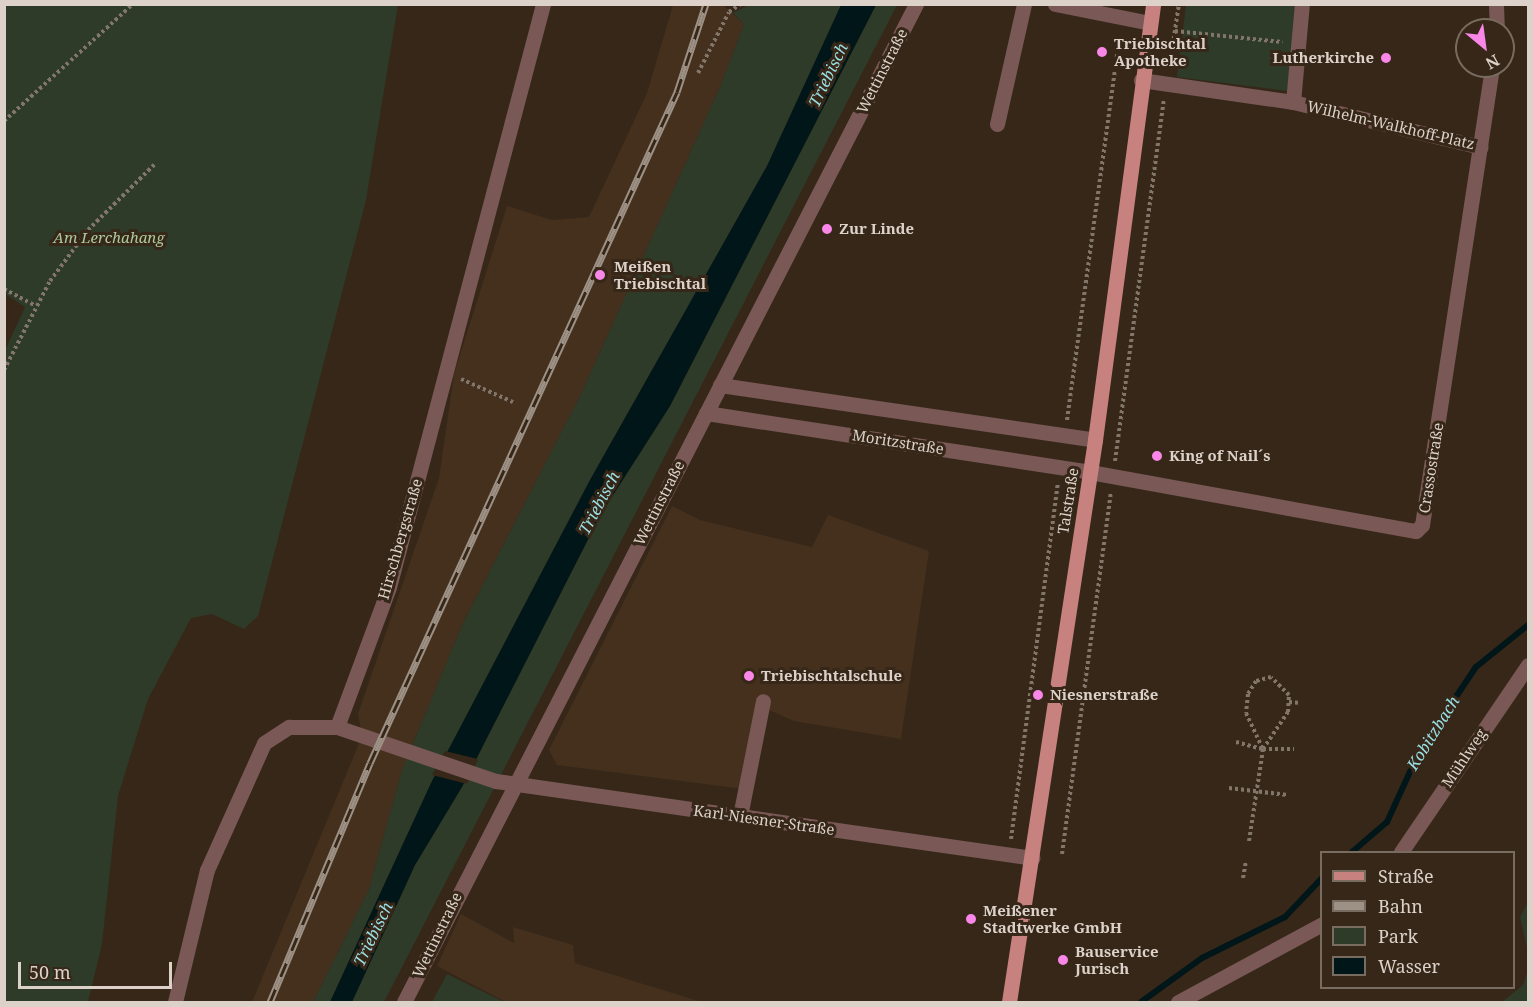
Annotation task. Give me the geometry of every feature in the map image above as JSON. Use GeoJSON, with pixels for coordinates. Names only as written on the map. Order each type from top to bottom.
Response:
{"type":"FeatureCollection","features":[{"type":"Feature","properties":{"kind":"main road","name":"Talstraße"},"geometry":{"type":"LineString","coordinates":[[1009,1002],[1033,858],[1095,440],[1153,4]]}},
{"type":"Feature","properties":{"kind":"street","name":"Hirschbergstraße"},"geometry":{"type":"LineString","coordinates":[[337,727],[389,587],[543,4]]}},
{"type":"Feature","properties":{"kind":"street","name":"Wettinstraße"},"geometry":{"type":"LineString","coordinates":[[404,1002],[916,4]]}},
{"type":"Feature","properties":{"kind":"street"},"geometry":{"type":"LineString","coordinates":[[997,124],[1024,4]]}},
{"type":"Feature","properties":{"kind":"street"},"geometry":{"type":"LineString","coordinates":[[1055,4],[1150,23]]}},
{"type":"Feature","properties":{"kind":"street","name":"Wilhelm-Walkhoff-Platz"},"geometry":{"type":"LineString","coordinates":[[1293,102],[1302,4]]}},
{"type":"Feature","properties":{"kind":"street","name":"Wilhelm-Walkhoff-Platz"},"geometry":{"type":"LineString","coordinates":[[1142,80],[1293,102],[1481,147],[1490,78]]}},
{"type":"Feature","properties":{"kind":"street","name":"Crassostraße"},"geometry":{"type":"LineString","coordinates":[[1090,472],[1416,531],[1422,525],[1481,147]]}},
{"type":"Feature","properties":{"kind":"street","name":"Moritzstraße"},"geometry":{"type":"LineString","coordinates":[[720,385],[1095,440]]}},
{"type":"Feature","properties":{"kind":"street","name":"Moritzstraße"},"geometry":{"type":"LineString","coordinates":[[706,412],[1090,472]]}},
{"type":"Feature","properties":{"kind":"street","name":"Mühlweg"},"geometry":{"type":"LineString","coordinates":[[1402,851],[1528,665]]}},
{"type":"Feature","properties":{"kind":"street"},"geometry":{"type":"LineString","coordinates":[[740,816],[763,700]]}},
{"type":"Feature","properties":{"kind":"street"},"geometry":{"type":"LineString","coordinates":[[175,1002],[207,870],[264,742],[289,727],[337,727]]}},
{"type":"Feature","properties":{"kind":"street","name":"Karl-Niesner-Straße"},"geometry":{"type":"LineString","coordinates":[[337,727],[431,763],[496,781],[1033,858]]}},
{"type":"Feature","properties":{"kind":"street"},"geometry":{"type":"LineString","coordinates":[[1178,1002],[1320,925]]}},
{"type":"Feature","properties":{"kind":"path"},"geometry":{"type":"LineString","coordinates":[[4,121],[134,4]]}},
{"type":"Feature","properties":{"kind":"path"},"geometry":{"type":"LineString","coordinates":[[698,73],[729,12],[741,4]]}},
{"type":"Feature","properties":{"kind":"path"},"geometry":{"type":"LineString","coordinates":[[1167,83],[1179,4]]}},
{"type":"Feature","properties":{"kind":"path"},"geometry":{"type":"LineString","coordinates":[[1175,31],[1299,45]]}},
{"type":"Feature","properties":{"kind":"path"},"geometry":{"type":"LineString","coordinates":[[4,370],[34,305],[88,230],[155,164]]}},
{"type":"Feature","properties":{"kind":"path"},"geometry":{"type":"LineString","coordinates":[[4,289],[34,305]]}},
{"type":"Feature","properties":{"kind":"path"},"geometry":{"type":"LineString","coordinates":[[471,383],[513,402]]}},
{"type":"Feature","properties":{"kind":"path"},"geometry":{"type":"LineString","coordinates":[[1249,841],[1263,749],[1279,730],[1289,702],[1282,683],[1271,677],[1256,681],[1248,694],[1246,713],[1263,749]]}},
{"type":"Feature","properties":{"kind":"path"},"geometry":{"type":"LineString","coordinates":[[1289,702],[1301,703]]}},
{"type":"Feature","properties":{"kind":"path"},"geometry":{"type":"LineString","coordinates":[[1236,742],[1263,749],[1294,748]]}},
{"type":"Feature","properties":{"kind":"path"},"geometry":{"type":"LineString","coordinates":[[1229,788],[1256,795],[1288,795]]}},
{"type":"Feature","properties":{"kind":"path"},"geometry":{"type":"LineString","coordinates":[[1243,878],[1246,861]]}},
{"type":"Feature","properties":{"kind":"shaded area"},"geometry":{"type":"Polygon","coordinates":[[[673,5],[723,5],[744,24],[720,87],[581,394],[463,623],[402,770],[369,889],[313,1002],[252,1002],[362,736],[358,714],[439,478],[454,374],[507,206],[552,220],[589,217],[647,93],[673,5]]]}},
{"type":"Feature","properties":{"kind":"shaded area","name":"Triebischtalschule"},"geometry":{"type":"Polygon","coordinates":[[[672,506],[700,520],[812,547],[828,515],[929,551],[901,739],[794,721],[764,708],[751,790],[557,765],[549,750],[672,506]]]}},
{"type":"Feature","properties":{"kind":"shaded area"},"geometry":{"type":"Polygon","coordinates":[[[461,914],[514,943],[513,927],[573,945],[575,963],[702,1002],[506,1002],[437,966],[461,914]]]}},
{"type":"Feature","properties":{"kind":"green space","name":"Am Lerchahang"},"geometry":{"type":"Polygon","coordinates":[[[4,5],[398,5],[366,200],[258,616],[244,629],[212,614],[191,618],[148,699],[118,796],[102,944],[88,1002],[5,1002],[4,353],[25,307],[5,294],[4,5]]]}},
{"type":"Feature","properties":{"kind":"green space"},"geometry":{"type":"Polygon","coordinates":[[[749,5],[841,5],[767,166],[590,480],[432,781],[330,1002],[313,1002],[369,889],[402,770],[463,623],[581,394],[720,87],[744,24],[733,13],[749,5]]]}},
{"type":"Feature","properties":{"kind":"green space"},"geometry":{"type":"Polygon","coordinates":[[[876,5],[897,5],[384,1002],[352,1002],[415,865],[462,787],[601,514],[670,406],[876,5]]]}},
{"type":"Feature","properties":{"kind":"green space"},"geometry":{"type":"Polygon","coordinates":[[[1186,5],[1297,5],[1287,91],[1177,77],[1186,5]]]}},
{"type":"Feature","properties":{"kind":"green space"},"geometry":{"type":"Polygon","coordinates":[[[1528,902],[1528,952],[1520,917],[1528,902]]]}},
{"type":"Feature","properties":{"kind":"green space"},"geometry":{"type":"Polygon","coordinates":[[[1528,970],[1528,1002],[1502,1002],[1523,985],[1528,970]]]}},
{"type":"Feature","properties":{"kind":"green space"},"geometry":{"type":"Polygon","coordinates":[[[447,974],[504,1002],[432,1002],[447,974]]]}},
{"type":"Feature","properties":{"kind":"water","name":"Triebisch"},"geometry":{"type":"Polygon","coordinates":[[[841,5],[876,5],[670,406],[601,514],[462,787],[415,865],[352,1002],[330,1002],[432,781],[590,480],[767,166],[841,5]]]}},
{"type":"Feature","properties":{"kind":"pier"},"geometry":{"type":"Polygon","coordinates":[[[445,751],[478,759],[467,784],[432,775],[445,751]]]}},
{"type":"Feature","properties":{"kind":"waterway","name":"Kobitzbach"},"geometry":{"type":"LineString","coordinates":[[1353,851],[1387,822],[1419,752],[1476,667],[1528,625]]}},
{"type":"Feature","properties":{"kind":"waterway","name":"Kobitzbach"},"geometry":{"type":"LineString","coordinates":[[1141,1002],[1202,958],[1285,917],[1320,880]]}},
{"type":"Feature","properties":{"kind":"railway"},"geometry":{"type":"LineString","coordinates":[[270,1002],[370,763],[677,92],[706,4]]}},
{"type":"Feature","properties":{"kind":"place","name":"Triebischtal Apotheke"},"geometry":{"type":"Point","coordinates":[1102,52]}},
{"type":"Feature","properties":{"kind":"place","name":"Lutherkirche"},"geometry":{"type":"Point","coordinates":[1386,58]}},
{"type":"Feature","properties":{"kind":"place","name":"Zur Linde"},"geometry":{"type":"Point","coordinates":[827,229]}},
{"type":"Feature","properties":{"kind":"place","name":"Meißen Triebischtal"},"geometry":{"type":"Point","coordinates":[600,275]}},
{"type":"Feature","properties":{"kind":"place","name":"King of Nail´s"},"geometry":{"type":"Point","coordinates":[1157,456]}},
{"type":"Feature","properties":{"kind":"place","name":"Triebischtalschule"},"geometry":{"type":"Point","coordinates":[749,676]}},
{"type":"Feature","properties":{"kind":"place","name":"Niesnerstraße"},"geometry":{"type":"Point","coordinates":[1038,695]}},
{"type":"Feature","properties":{"kind":"place","name":"Meißener Stadtwerke GmbH"},"geometry":{"type":"Point","coordinates":[971,919]}},
{"type":"Feature","properties":{"kind":"place","name":"Bauservice Jurisch"},"geometry":{"type":"Point","coordinates":[1063,960]}}]}
